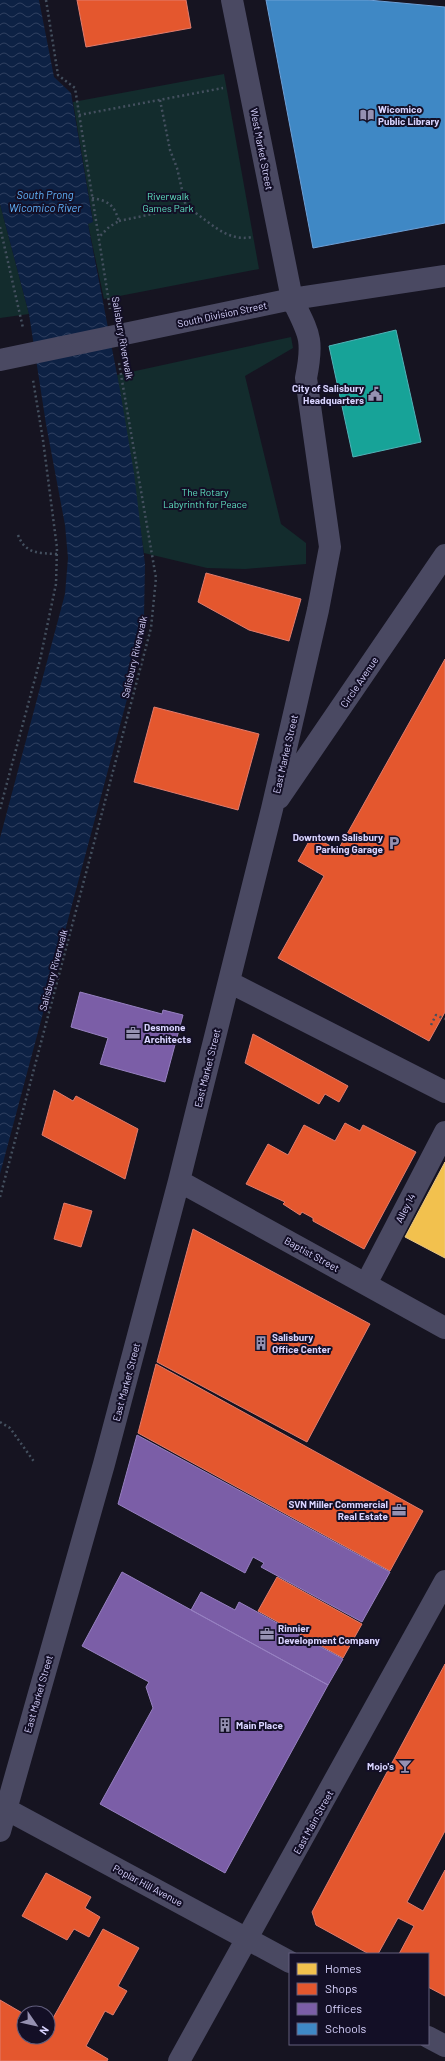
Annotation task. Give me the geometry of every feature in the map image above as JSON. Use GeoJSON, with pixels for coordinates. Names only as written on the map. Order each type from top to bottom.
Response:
{"type":"FeatureCollection","features":[{"type":"Feature","properties":{"kind":"street","name":"West Market Street"},"geometry":{"type":"LineString","coordinates":[[232,0],[292,299]]}},
{"type":"Feature","properties":{"kind":"street","name":"South Division Street"},"geometry":{"type":"LineString","coordinates":[[0,359],[292,299],[445,276]]}},
{"type":"Feature","properties":{"kind":"street","name":"East Market Street"},"geometry":{"type":"LineString","coordinates":[[0,1831],[104,1464],[179,1181],[272,809],[318,610],[330,547],[306,378],[311,354],[310,336],[292,299]]}},
{"type":"Feature","properties":{"kind":"street","name":"Circle Avenue"},"geometry":{"type":"LineString","coordinates":[[272,809],[445,555]]}},
{"type":"Feature","properties":{"kind":"street"},"geometry":{"type":"LineString","coordinates":[[229,982],[445,1092]]}},
{"type":"Feature","properties":{"kind":"street","name":"Alley 14"},"geometry":{"type":"LineString","coordinates":[[366,1284],[445,1132]]}},
{"type":"Feature","properties":{"kind":"street","name":"Baptist Street"},"geometry":{"type":"LineString","coordinates":[[179,1181],[445,1328]]}},
{"type":"Feature","properties":{"kind":"street","name":"East Main Street"},"geometry":{"type":"LineString","coordinates":[[179,2061],[445,1582]]}},
{"type":"Feature","properties":{"kind":"street","name":"Poplar Hill Avenue"},"geometry":{"type":"LineString","coordinates":[[6,1809],[289,1961]]}},
{"type":"Feature","properties":{"kind":"street"},"geometry":{"type":"LineString","coordinates":[[429,2038],[445,2046]]}},
{"type":"Feature","properties":{"kind":"path","name":"Salisbury Riverwalk"},"geometry":{"type":"LineString","coordinates":[[46,0],[58,76],[75,88],[111,316]]}},
{"type":"Feature","properties":{"kind":"path"},"geometry":{"type":"LineString","coordinates":[[79,115],[228,87]]}},
{"type":"Feature","properties":{"kind":"path"},"geometry":{"type":"LineString","coordinates":[[160,100],[170,150],[177,168],[186,207],[214,228],[241,240],[255,236]]}},
{"type":"Feature","properties":{"kind":"path"},"geometry":{"type":"LineString","coordinates":[[92,198],[104,200],[115,209],[120,221]]}},
{"type":"Feature","properties":{"kind":"path"},"geometry":{"type":"LineString","coordinates":[[98,237],[109,227],[120,221],[186,207]]}},
{"type":"Feature","properties":{"kind":"path"},"geometry":{"type":"LineString","coordinates":[[0,227],[19,302],[24,332]]}},
{"type":"Feature","properties":{"kind":"path","name":"Salisbury Riverwalk"},"geometry":{"type":"LineString","coordinates":[[0,1198],[151,628],[156,578],[118,357]]}},
{"type":"Feature","properties":{"kind":"path"},"geometry":{"type":"LineString","coordinates":[[0,809],[40,660],[56,584],[57,554],[43,440],[32,377]]}},
{"type":"Feature","properties":{"kind":"path"},"geometry":{"type":"LineString","coordinates":[[18,535],[21,544],[28,549],[36,552],[57,554]]}},
{"type":"Feature","properties":{"kind":"path"},"geometry":{"type":"LineString","coordinates":[[431,1025],[436,1015],[445,1019]]}},
{"type":"Feature","properties":{"kind":"path"},"geometry":{"type":"LineString","coordinates":[[0,1422],[10,1428],[35,1463]]}},
{"type":"Feature","properties":{"kind":"green space","name":"Riverwalk Games Park"},"geometry":{"type":"Polygon","coordinates":[[[224,74],[259,269],[104,299],[88,224],[93,221],[73,102],[224,74]]]}},
{"type":"Feature","properties":{"kind":"green space"},"geometry":{"type":"Polygon","coordinates":[[[0,204],[29,314],[0,318],[0,204]]]}},
{"type":"Feature","properties":{"kind":"green space","name":"The Rotary Labyrinth for Peace"},"geometry":{"type":"Polygon","coordinates":[[[291,337],[293,348],[245,376],[281,524],[306,543],[306,564],[245,569],[207,568],[144,553],[117,375],[291,337]]]}},
{"type":"Feature","properties":{"kind":"water","name":"South Prong Wicomico River"},"geometry":{"type":"Polygon","coordinates":[[[0,0],[39,0],[54,77],[71,93],[93,222],[88,224],[120,390],[134,473],[145,564],[144,617],[134,673],[0,1174],[0,838],[65,594],[68,558],[65,525],[46,424],[29,314],[0,204],[0,0]]]}},
{"type":"Feature","properties":{"kind":"building: Homes"},"geometry":{"type":"Polygon","coordinates":[[[445,1162],[445,1258],[405,1237],[445,1162]]]}},
{"type":"Feature","properties":{"kind":"building: Shops"},"geometry":{"type":"Polygon","coordinates":[[[77,0],[186,0],[191,28],[86,47],[77,0]]]}},
{"type":"Feature","properties":{"kind":"building: Shops"},"geometry":{"type":"Polygon","coordinates":[[[206,573],[301,599],[289,641],[249,630],[198,602],[206,573]]]}},
{"type":"Feature","properties":{"kind":"building: Shops","name":"Downtown Salisbury Parking Garage"},"geometry":{"type":"Polygon","coordinates":[[[445,659],[445,1012],[429,1041],[278,958],[324,876],[298,861],[312,836],[338,850],[445,659]]]}},
{"type":"Feature","properties":{"kind":"building: Shops"},"geometry":{"type":"Polygon","coordinates":[[[154,707],[259,734],[238,810],[134,782],[154,707]]]}},
{"type":"Feature","properties":{"kind":"building: Shops"},"geometry":{"type":"Polygon","coordinates":[[[253,1034],[348,1086],[339,1102],[325,1094],[319,1104],[245,1063],[253,1034]]]}},
{"type":"Feature","properties":{"kind":"building: Shops"},"geometry":{"type":"Polygon","coordinates":[[[54,1090],[73,1101],[76,1096],[138,1129],[125,1179],[42,1135],[54,1090]]]}},
{"type":"Feature","properties":{"kind":"building: Shops"},"geometry":{"type":"Polygon","coordinates":[[[345,1123],[360,1131],[363,1125],[416,1152],[364,1249],[313,1221],[313,1218],[302,1212],[300,1215],[283,1204],[285,1202],[246,1184],[268,1144],[288,1155],[304,1125],[335,1141],[345,1123]]]}},
{"type":"Feature","properties":{"kind":"building: Shops"},"geometry":{"type":"Polygon","coordinates":[[[64,1203],[92,1211],[81,1247],[54,1239],[64,1203]]]}},
{"type":"Feature","properties":{"kind":"building: Shops","name":"Salisbury Office Center"},"geometry":{"type":"Polygon","coordinates":[[[193,1229],[370,1324],[307,1442],[157,1362],[193,1229]]]}},
{"type":"Feature","properties":{"kind":"building: Shops"},"geometry":{"type":"Polygon","coordinates":[[[156,1364],[423,1511],[390,1571],[138,1433],[156,1364]]]}},
{"type":"Feature","properties":{"kind":"building: Shops"},"geometry":{"type":"Polygon","coordinates":[[[277,1577],[362,1624],[343,1658],[258,1611],[277,1577]]]}},
{"type":"Feature","properties":{"kind":"building: Shops"},"geometry":{"type":"Polygon","coordinates":[[[445,1664],[445,1831],[407,1902],[423,1911],[445,1870],[445,1996],[429,1988],[429,1953],[400,1953],[414,1926],[398,1918],[379,1953],[367,1953],[316,1925],[312,1912],[445,1664]]]}},
{"type":"Feature","properties":{"kind":"building: Shops"},"geometry":{"type":"Polygon","coordinates":[[[46,1873],[91,1897],[85,1908],[100,1917],[89,1937],[74,1929],[67,1940],[22,1916],[46,1873]]]}},
{"type":"Feature","properties":{"kind":"building: Shops"},"geometry":{"type":"Polygon","coordinates":[[[103,1929],[139,1948],[118,1986],[127,1991],[113,2015],[105,2011],[86,2046],[108,2059],[107,2061],[0,2061],[0,2000],[16,2009],[16,2045],[56,2045],[56,2013],[103,1929]]]}},
{"type":"Feature","properties":{"kind":"building: Offices","name":"Desmone Architects"},"geometry":{"type":"Polygon","coordinates":[[[80,992],[162,1014],[163,1010],[183,1015],[165,1082],[100,1064],[108,1038],[71,1027],[80,992]]]}},
{"type":"Feature","properties":{"kind":"building: Offices"},"geometry":{"type":"Polygon","coordinates":[[[137,1435],[390,1572],[362,1622],[261,1567],[264,1563],[253,1557],[245,1573],[118,1504],[137,1435]]]}},
{"type":"Feature","properties":{"kind":"building: Offices","name":"Main Place"},"geometry":{"type":"Polygon","coordinates":[[[122,1572],[328,1685],[225,1873],[100,1804],[153,1708],[146,1687],[149,1682],[82,1646],[122,1572]]]}},
{"type":"Feature","properties":{"kind":"building: Offices","name":"Rinnier Development Company"},"geometry":{"type":"Polygon","coordinates":[[[201,1592],[235,1610],[239,1602],[343,1659],[328,1685],[191,1610],[201,1592]]]}},
{"type":"Feature","properties":{"kind":"building: Schools","name":"Wicomico Public Library"},"geometry":{"type":"Polygon","coordinates":[[[266,0],[368,0],[445,7],[445,223],[313,248],[266,0]]]}},
{"type":"Feature","properties":{"kind":"building: Public","name":"City of Salisbury Headquarters"},"geometry":{"type":"Polygon","coordinates":[[[396,330],[421,442],[353,457],[329,346],[396,330]]]}},
{"type":"Feature","properties":{"kind":"place","name":"Wicomico Public Library"},"geometry":{"type":"Point","coordinates":[367,115]}},
{"type":"Feature","properties":{"kind":"place","name":"City of Salisbury Headquarters"},"geometry":{"type":"Point","coordinates":[375,394]}},
{"type":"Feature","properties":{"kind":"place","name":"Downtown Salisbury Parking Garage"},"geometry":{"type":"Point","coordinates":[394,843]}},
{"type":"Feature","properties":{"kind":"place","name":"Desmone Architects"},"geometry":{"type":"Point","coordinates":[133,1033]}},
{"type":"Feature","properties":{"kind":"place","name":"Salisbury Office Center"},"geometry":{"type":"Point","coordinates":[261,1343]}},
{"type":"Feature","properties":{"kind":"place","name":"SVN Miller Commercial Real Estate"},"geometry":{"type":"Point","coordinates":[399,1510]}},
{"type":"Feature","properties":{"kind":"place","name":"Rinnier Development Company"},"geometry":{"type":"Point","coordinates":[267,1634]}},
{"type":"Feature","properties":{"kind":"place","name":"Main Place"},"geometry":{"type":"Point","coordinates":[225,1725]}},
{"type":"Feature","properties":{"kind":"place","name":"Mojo's"},"geometry":{"type":"Point","coordinates":[405,1766]}}]}
